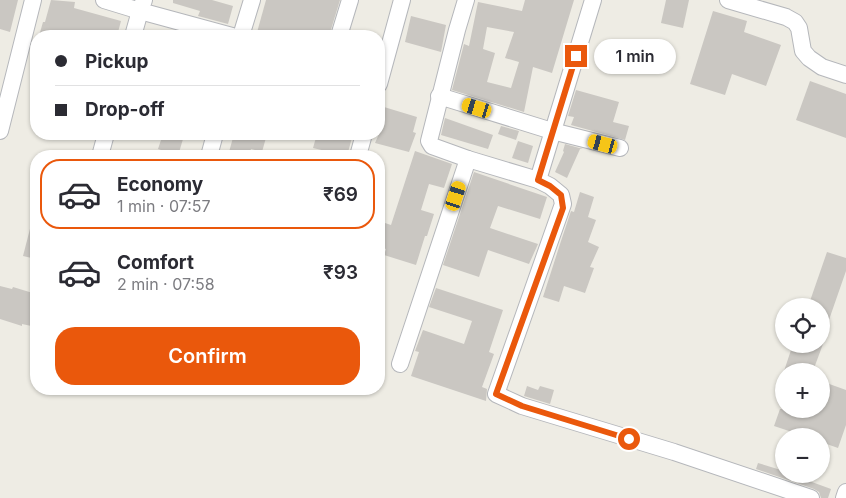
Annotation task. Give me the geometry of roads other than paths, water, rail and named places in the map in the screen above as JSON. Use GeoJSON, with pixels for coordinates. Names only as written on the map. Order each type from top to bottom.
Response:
{"type":"FeatureCollection","features":[{"type":"Feature","properties":{"kind":"street"},"geometry":{"type":"LineString","coordinates":[[0,130],[33,0]]}},
{"type":"Feature","properties":{"kind":"street"},"geometry":{"type":"LineString","coordinates":[[104,0],[142,6],[214,30]]}},
{"type":"Feature","properties":{"kind":"street"},"geometry":{"type":"LineString","coordinates":[[243,30],[252,0]]}},
{"type":"Feature","properties":{"kind":"street"},"geometry":{"type":"LineString","coordinates":[[342,30],[350,0]]}},
{"type":"Feature","properties":{"kind":"street"},"geometry":{"type":"LineString","coordinates":[[385,62],[402,0]]}},
{"type":"Feature","properties":{"kind":"street"},"geometry":{"type":"LineString","coordinates":[[466,0],[429,141],[432,146],[468,159],[538,180],[550,186],[561,195],[563,208],[496,394],[522,406],[674,452],[811,498]]}},
{"type":"Feature","properties":{"kind":"street"},"geometry":{"type":"LineString","coordinates":[[538,180],[593,0]]}},
{"type":"Feature","properties":{"kind":"street"},"geometry":{"type":"LineString","coordinates":[[728,0],[795,22],[800,33],[802,51],[808,58],[822,67],[846,75]]}},
{"type":"Feature","properties":{"kind":"street"},"geometry":{"type":"LineString","coordinates":[[136,30],[142,6]]}},
{"type":"Feature","properties":{"kind":"street"},"geometry":{"type":"LineString","coordinates":[[440,96],[552,130],[620,148]]}},
{"type":"Feature","properties":{"kind":"street"},"geometry":{"type":"LineString","coordinates":[[400,364],[468,159]]}},
{"type":"Feature","properties":{"kind":"street"},"geometry":{"type":"LineString","coordinates":[[844,498],[846,492]]}}]}
